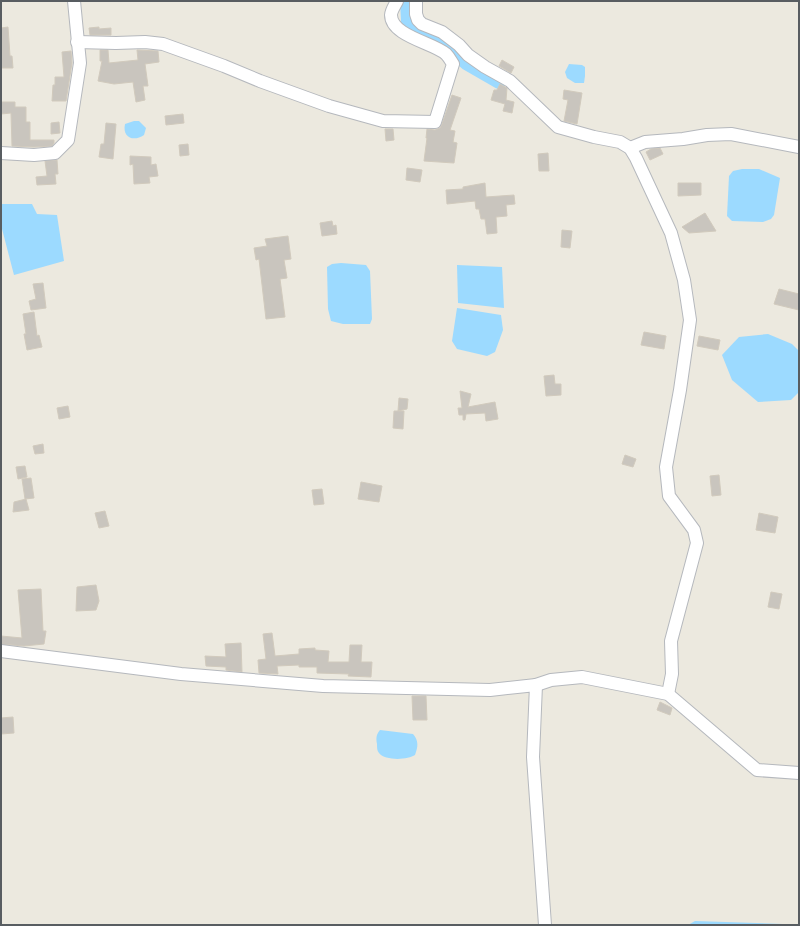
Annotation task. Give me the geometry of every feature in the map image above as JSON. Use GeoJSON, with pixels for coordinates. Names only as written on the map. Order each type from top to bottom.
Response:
{"type":"FeatureCollection","features":[{"type":"Feature","properties":{"kind":"street"},"geometry":{"type":"LineString","coordinates":[[1,153],[54,153],[68,140],[80,63],[74,1]]}},
{"type":"Feature","properties":{"kind":"street"},"geometry":{"type":"LineString","coordinates":[[78,42],[145,42],[163,44],[217,63],[260,82],[329,106],[383,121],[435,122],[453,64],[445,53],[415,40],[398,28],[392,20],[391,14],[397,1]]}},
{"type":"Feature","properties":{"kind":"street"},"geometry":{"type":"LineString","coordinates":[[416,1],[416,14],[418,20],[422,24],[442,32],[459,44],[468,55],[485,67],[510,81],[558,127],[594,137],[620,142],[630,148],[672,233],[684,280],[690,320],[680,390],[666,467],[669,496],[694,530],[697,543],[670,641],[672,674],[668,694]]}},
{"type":"Feature","properties":{"kind":"street"},"geometry":{"type":"LineString","coordinates":[[630,148],[645,142],[684,139],[707,134],[731,134],[799,147]]}},
{"type":"Feature","properties":{"kind":"street"},"geometry":{"type":"LineString","coordinates":[[1,652],[181,674],[323,686],[490,690],[536,685],[551,680],[582,677],[668,694],[757,770],[799,772]]}},
{"type":"Feature","properties":{"kind":"street"},"geometry":{"type":"LineString","coordinates":[[536,685],[533,757],[545,925]]}},
{"type":"Feature","properties":{"kind":"water"},"geometry":{"type":"Polygon","coordinates":[[[569,64],[582,65],[585,67],[584,83],[575,83],[567,78],[565,72],[569,64]]]}},
{"type":"Feature","properties":{"kind":"water"},"geometry":{"type":"Polygon","coordinates":[[[139,121],[146,128],[144,135],[133,138],[125,133],[125,124],[139,121]]]}},
{"type":"Feature","properties":{"kind":"water"},"geometry":{"type":"Polygon","coordinates":[[[742,169],[759,169],[780,178],[774,215],[771,219],[763,222],[732,221],[727,216],[729,176],[733,171],[742,169]]]}},
{"type":"Feature","properties":{"kind":"water"},"geometry":{"type":"Polygon","coordinates":[[[1,204],[32,204],[37,214],[57,215],[64,261],[14,275],[1,225],[1,204]]]}},
{"type":"Feature","properties":{"kind":"water"},"geometry":{"type":"Polygon","coordinates":[[[341,263],[366,265],[370,271],[372,319],[370,324],[343,324],[331,321],[328,309],[327,267],[332,264],[341,263]]]}},
{"type":"Feature","properties":{"kind":"water"},"geometry":{"type":"Polygon","coordinates":[[[457,265],[502,267],[504,308],[458,303],[457,265]]]}},
{"type":"Feature","properties":{"kind":"water"},"geometry":{"type":"Polygon","coordinates":[[[457,308],[501,315],[503,330],[495,352],[487,356],[457,349],[452,341],[457,308]]]}},
{"type":"Feature","properties":{"kind":"water"},"geometry":{"type":"Polygon","coordinates":[[[768,334],[792,344],[799,351],[799,392],[791,400],[758,402],[732,380],[722,355],[739,337],[768,334]]]}},
{"type":"Feature","properties":{"kind":"water"},"geometry":{"type":"Polygon","coordinates":[[[380,730],[413,734],[417,744],[415,755],[412,757],[397,759],[382,756],[378,752],[377,748],[377,737],[380,730]]]}},
{"type":"Feature","properties":{"kind":"water"},"geometry":{"type":"Polygon","coordinates":[[[695,921],[783,924],[783,925],[688,925],[695,921]]]}},
{"type":"Feature","properties":{"kind":"building"},"geometry":{"type":"Polygon","coordinates":[[[8,27],[10,56],[12,56],[13,68],[1,68],[1,28],[8,27]]]}},
{"type":"Feature","properties":{"kind":"building"},"geometry":{"type":"Polygon","coordinates":[[[99,27],[99,29],[111,28],[111,35],[90,35],[89,28],[99,27]]]}},
{"type":"Feature","properties":{"kind":"building"},"geometry":{"type":"Polygon","coordinates":[[[100,50],[108,50],[109,63],[138,60],[137,50],[158,51],[159,62],[145,64],[148,86],[143,86],[145,100],[136,102],[133,82],[114,84],[98,81],[102,61],[100,61],[100,50]]]}},
{"type":"Feature","properties":{"kind":"building"},"geometry":{"type":"Polygon","coordinates":[[[71,51],[72,63],[66,101],[52,101],[55,77],[64,77],[62,52],[71,51]]]}},
{"type":"Feature","properties":{"kind":"building"},"geometry":{"type":"Polygon","coordinates":[[[502,60],[514,67],[511,73],[499,66],[502,60]]]}},
{"type":"Feature","properties":{"kind":"building"},"geometry":{"type":"Polygon","coordinates":[[[500,84],[507,88],[506,100],[514,102],[512,113],[503,111],[505,104],[491,100],[494,90],[497,90],[500,84]]]}},
{"type":"Feature","properties":{"kind":"building"},"geometry":{"type":"Polygon","coordinates":[[[564,90],[582,93],[577,124],[564,121],[568,100],[563,99],[564,90]]]}},
{"type":"Feature","properties":{"kind":"building"},"geometry":{"type":"Polygon","coordinates":[[[452,95],[461,98],[450,130],[455,131],[453,142],[457,143],[454,163],[424,161],[427,129],[435,130],[440,128],[452,95]]]}},
{"type":"Feature","properties":{"kind":"building"},"geometry":{"type":"Polygon","coordinates":[[[1,102],[15,102],[15,107],[26,107],[26,122],[30,122],[30,140],[54,140],[52,146],[12,146],[11,113],[1,114],[1,102]]]}},
{"type":"Feature","properties":{"kind":"building"},"geometry":{"type":"Polygon","coordinates":[[[183,114],[184,123],[166,125],[165,116],[183,114]]]}},
{"type":"Feature","properties":{"kind":"building"},"geometry":{"type":"Polygon","coordinates":[[[59,122],[60,133],[51,134],[51,123],[59,122]]]}},
{"type":"Feature","properties":{"kind":"building"},"geometry":{"type":"Polygon","coordinates":[[[106,123],[116,124],[113,159],[99,157],[101,144],[104,144],[106,123]]]}},
{"type":"Feature","properties":{"kind":"building"},"geometry":{"type":"Polygon","coordinates":[[[385,129],[393,129],[394,140],[386,141],[385,129]]]}},
{"type":"Feature","properties":{"kind":"building"},"geometry":{"type":"Polygon","coordinates":[[[188,144],[189,155],[180,156],[179,145],[188,144]]]}},
{"type":"Feature","properties":{"kind":"building"},"geometry":{"type":"Polygon","coordinates":[[[660,148],[663,154],[650,160],[646,152],[651,149],[660,148]]]}},
{"type":"Feature","properties":{"kind":"building"},"geometry":{"type":"Polygon","coordinates":[[[548,153],[549,171],[539,171],[538,154],[548,153]]]}},
{"type":"Feature","properties":{"kind":"building"},"geometry":{"type":"Polygon","coordinates":[[[130,156],[151,157],[151,165],[156,164],[158,176],[149,177],[150,183],[134,184],[133,164],[130,165],[130,156]]]}},
{"type":"Feature","properties":{"kind":"building"},"geometry":{"type":"Polygon","coordinates":[[[57,160],[58,174],[55,174],[56,184],[37,185],[36,177],[47,176],[45,161],[57,160]]]}},
{"type":"Feature","properties":{"kind":"building"},"geometry":{"type":"Polygon","coordinates":[[[407,168],[422,170],[420,182],[406,180],[407,168]]]}},
{"type":"Feature","properties":{"kind":"building"},"geometry":{"type":"Polygon","coordinates":[[[485,183],[486,197],[514,195],[515,204],[506,205],[507,216],[496,217],[497,233],[487,234],[485,219],[481,219],[479,209],[476,209],[475,201],[447,204],[446,190],[463,189],[463,187],[485,183]]]}},
{"type":"Feature","properties":{"kind":"building"},"geometry":{"type":"Polygon","coordinates":[[[678,183],[701,183],[701,195],[678,196],[678,183]]]}},
{"type":"Feature","properties":{"kind":"building"},"geometry":{"type":"Polygon","coordinates":[[[705,213],[716,231],[689,233],[682,227],[705,213]]]}},
{"type":"Feature","properties":{"kind":"building"},"geometry":{"type":"Polygon","coordinates":[[[332,221],[333,226],[336,225],[337,234],[322,236],[320,223],[332,221]]]}},
{"type":"Feature","properties":{"kind":"building"},"geometry":{"type":"Polygon","coordinates":[[[562,230],[572,231],[570,248],[561,247],[562,230]]]}},
{"type":"Feature","properties":{"kind":"building"},"geometry":{"type":"Polygon","coordinates":[[[288,236],[291,259],[284,260],[287,278],[280,279],[285,317],[266,319],[259,259],[256,260],[254,248],[267,246],[265,239],[288,236]]]}},
{"type":"Feature","properties":{"kind":"building"},"geometry":{"type":"Polygon","coordinates":[[[43,283],[46,308],[31,310],[29,301],[36,299],[33,284],[43,283]]]}},
{"type":"Feature","properties":{"kind":"building"},"geometry":{"type":"Polygon","coordinates":[[[779,289],[799,294],[799,310],[774,304],[779,289]]]}},
{"type":"Feature","properties":{"kind":"building"},"geometry":{"type":"Polygon","coordinates":[[[34,312],[37,336],[39,335],[42,347],[27,350],[24,334],[26,334],[23,314],[34,312]]]}},
{"type":"Feature","properties":{"kind":"building"},"geometry":{"type":"Polygon","coordinates":[[[644,332],[666,336],[664,349],[641,345],[644,332]]]}},
{"type":"Feature","properties":{"kind":"building"},"geometry":{"type":"Polygon","coordinates":[[[699,336],[720,340],[718,350],[697,346],[699,336]]]}},
{"type":"Feature","properties":{"kind":"building"},"geometry":{"type":"Polygon","coordinates":[[[554,375],[555,384],[561,384],[561,395],[546,396],[544,376],[554,375]]]}},
{"type":"Feature","properties":{"kind":"building"},"geometry":{"type":"Polygon","coordinates":[[[460,391],[471,394],[468,407],[495,402],[498,419],[486,421],[485,413],[466,414],[465,420],[463,420],[463,415],[459,415],[458,408],[462,408],[460,391]]]}},
{"type":"Feature","properties":{"kind":"building"},"geometry":{"type":"Polygon","coordinates":[[[399,398],[408,399],[407,409],[398,411],[399,398]]]}},
{"type":"Feature","properties":{"kind":"building"},"geometry":{"type":"Polygon","coordinates":[[[68,406],[70,417],[59,419],[57,408],[68,406]]]}},
{"type":"Feature","properties":{"kind":"building"},"geometry":{"type":"Polygon","coordinates":[[[394,411],[404,411],[403,429],[393,428],[394,411]]]}},
{"type":"Feature","properties":{"kind":"building"},"geometry":{"type":"Polygon","coordinates":[[[43,444],[44,453],[35,454],[33,446],[43,444]]]}},
{"type":"Feature","properties":{"kind":"building"},"geometry":{"type":"Polygon","coordinates":[[[625,455],[636,459],[633,467],[622,464],[625,455]]]}},
{"type":"Feature","properties":{"kind":"building"},"geometry":{"type":"Polygon","coordinates":[[[25,466],[27,477],[18,479],[16,467],[25,466]]]}},
{"type":"Feature","properties":{"kind":"building"},"geometry":{"type":"Polygon","coordinates":[[[719,475],[721,495],[712,496],[710,476],[719,475]]]}},
{"type":"Feature","properties":{"kind":"building"},"geometry":{"type":"Polygon","coordinates":[[[31,478],[34,498],[25,499],[22,479],[31,478]]]}},
{"type":"Feature","properties":{"kind":"building"},"geometry":{"type":"Polygon","coordinates":[[[361,482],[382,486],[379,502],[358,499],[361,482]]]}},
{"type":"Feature","properties":{"kind":"building"},"geometry":{"type":"Polygon","coordinates":[[[322,489],[324,504],[314,505],[312,490],[322,489]]]}},
{"type":"Feature","properties":{"kind":"building"},"geometry":{"type":"Polygon","coordinates":[[[26,499],[29,510],[13,512],[14,502],[26,499]]]}},
{"type":"Feature","properties":{"kind":"building"},"geometry":{"type":"Polygon","coordinates":[[[105,511],[109,526],[99,528],[95,513],[105,511]]]}},
{"type":"Feature","properties":{"kind":"building"},"geometry":{"type":"Polygon","coordinates":[[[759,513],[778,517],[775,533],[756,530],[759,513]]]}},
{"type":"Feature","properties":{"kind":"building"},"geometry":{"type":"Polygon","coordinates":[[[96,585],[99,601],[96,610],[76,611],[77,587],[96,585]]]}},
{"type":"Feature","properties":{"kind":"building"},"geometry":{"type":"Polygon","coordinates":[[[41,589],[43,631],[46,631],[44,644],[24,646],[1,644],[1,636],[22,638],[18,590],[41,589]]]}},
{"type":"Feature","properties":{"kind":"building"},"geometry":{"type":"Polygon","coordinates":[[[771,592],[782,594],[779,609],[768,607],[771,592]]]}},
{"type":"Feature","properties":{"kind":"building"},"geometry":{"type":"Polygon","coordinates":[[[272,633],[275,656],[299,654],[299,649],[315,648],[315,650],[329,651],[328,662],[349,662],[350,645],[362,645],[361,662],[372,662],[371,677],[348,676],[349,674],[317,673],[317,667],[299,667],[299,665],[277,666],[278,674],[259,673],[258,660],[266,659],[263,634],[272,633]]]}},
{"type":"Feature","properties":{"kind":"building"},"geometry":{"type":"Polygon","coordinates":[[[241,643],[242,672],[226,670],[226,667],[206,666],[205,656],[226,657],[225,644],[241,643]]]}},
{"type":"Feature","properties":{"kind":"building"},"geometry":{"type":"Polygon","coordinates":[[[412,696],[426,696],[427,720],[413,720],[412,696]]]}},
{"type":"Feature","properties":{"kind":"building"},"geometry":{"type":"Polygon","coordinates":[[[660,702],[672,708],[670,715],[657,710],[660,702]]]}},
{"type":"Feature","properties":{"kind":"building"},"geometry":{"type":"Polygon","coordinates":[[[13,717],[14,733],[1,734],[1,718],[13,717]]]}},
{"type":"Feature","properties":{"kind":"waterway"},"geometry":{"type":"LineString","coordinates":[[406,1],[407,21],[412,27],[440,41],[466,64],[499,83]]}}]}
